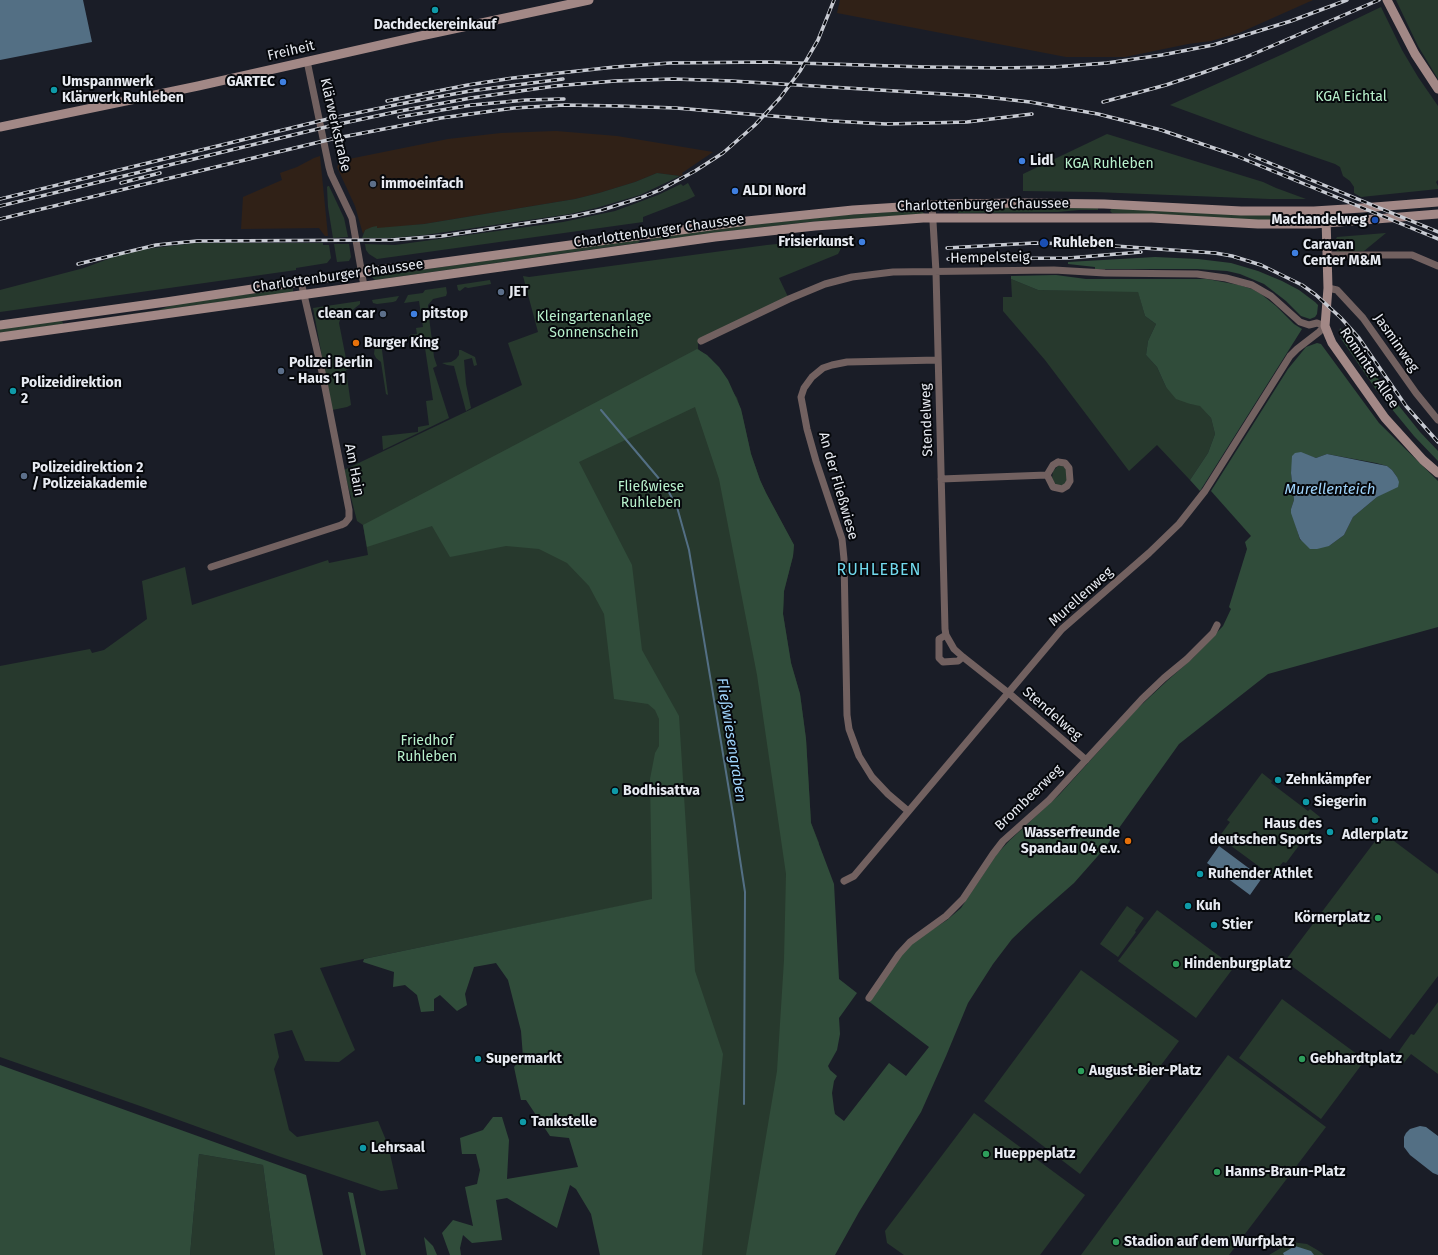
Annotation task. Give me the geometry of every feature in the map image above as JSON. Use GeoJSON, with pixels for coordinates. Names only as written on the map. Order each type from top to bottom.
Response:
{"type":"FeatureCollection","features":[{"type":"Feature","properties":{"kind":"main road","name":"Freiheit"},"geometry":{"type":"LineString","coordinates":[[0,127],[147,97],[416,36],[589,0]]}},
{"type":"Feature","properties":{"kind":"main road"},"geometry":{"type":"LineString","coordinates":[[1388,2],[1415,54],[1438,89]]}},
{"type":"Feature","properties":{"kind":"main road","name":"Charlottenburger Chaussee"},"geometry":{"type":"LineString","coordinates":[[0,325],[362,273],[775,217],[853,210],[932,205],[1056,203],[1159,206],[1241,211],[1326,210],[1438,202]]}},
{"type":"Feature","properties":{"kind":"main road","name":"Rominter Allee"},"geometry":{"type":"LineString","coordinates":[[1326,210],[1328,288],[1325,326],[1332,343],[1385,418],[1423,460],[1438,473]]}},
{"type":"Feature","properties":{"kind":"main road","name":"Charlottenburger Chaussee"},"geometry":{"type":"LineString","coordinates":[[0,337],[757,232],[862,222],[934,219],[1152,218],[1258,224],[1327,223],[1438,214]]}},
{"type":"Feature","properties":{"kind":"street","name":"Klärwerkstraße"},"geometry":{"type":"LineString","coordinates":[[308,61],[329,167],[352,218],[364,286]]}},
{"type":"Feature","properties":{"kind":"street","name":"Stendelweg"},"geometry":{"type":"LineString","coordinates":[[932,205],[936,272],[946,635],[954,649],[1086,760]]}},
{"type":"Feature","properties":{"kind":"street"},"geometry":{"type":"LineString","coordinates":[[1328,255],[1412,255],[1438,266]]}},
{"type":"Feature","properties":{"kind":"street","name":"Hempelsteig"},"geometry":{"type":"LineString","coordinates":[[701,341],[789,299],[831,283],[852,277],[893,272],[1054,270],[1091,273],[1197,274],[1226,278],[1252,285],[1271,296],[1300,322],[1309,325],[1317,324],[1325,326]]}},
{"type":"Feature","properties":{"kind":"street","name":"Am Hain"},"geometry":{"type":"LineString","coordinates":[[211,568],[341,525],[350,518],[322,372],[301,282]]}},
{"type":"Feature","properties":{"kind":"street","name":"Jasminweg"},"geometry":{"type":"LineString","coordinates":[[1328,288],[1337,290],[1363,318],[1416,393],[1438,420]]}},
{"type":"Feature","properties":{"kind":"street","name":"Murellenweg"},"geometry":{"type":"LineString","coordinates":[[844,882],[854,876],[1062,629],[1150,553],[1179,524],[1205,491],[1290,356],[1325,326]]}},
{"type":"Feature","properties":{"kind":"street","name":"An der Fließwiese"},"geometry":{"type":"LineString","coordinates":[[908,811],[888,794],[872,777],[859,756],[849,729],[847,715],[844,559],[842,539],[814,455],[801,397],[804,388],[812,377],[824,368],[832,365],[847,362],[938,360]]}},
{"type":"Feature","properties":{"kind":"street"},"geometry":{"type":"LineString","coordinates":[[941,479],[1047,475]]}},
{"type":"Feature","properties":{"kind":"street","name":"Brombeerweg"},"geometry":{"type":"LineString","coordinates":[[869,998],[899,954],[910,942],[946,916],[963,899],[1003,841],[1049,800],[1142,699],[1164,678],[1188,659],[1213,633],[1217,625]]}},
{"type":"Feature","properties":{"kind":"street","name":"Stendelweg"},"geometry":{"type":"LineString","coordinates":[[946,635],[939,639],[939,658],[943,662],[958,661],[964,657]]}},
{"type":"Feature","properties":{"kind":"shaded area"},"geometry":{"type":"Polygon","coordinates":[[[840,0],[1313,0],[1239,33],[1211,41],[1188,44],[1125,57],[1066,57],[837,13],[840,0]]]}},
{"type":"Feature","properties":{"kind":"shaded area"},"geometry":{"type":"Polygon","coordinates":[[[556,131],[617,136],[713,152],[682,173],[683,175],[680,176],[657,173],[635,182],[575,199],[424,224],[365,230],[363,234],[355,206],[337,167],[342,158],[348,157],[349,159],[448,139],[501,133],[556,131]]]}},
{"type":"Feature","properties":{"kind":"shaded area"},"geometry":{"type":"Polygon","coordinates":[[[320,156],[328,236],[325,236],[319,228],[241,229],[243,197],[282,180],[280,173],[320,156]]]}},
{"type":"Feature","properties":{"kind":"green space"},"geometry":{"type":"Polygon","coordinates":[[[1396,0],[1438,0],[1438,79],[1418,46],[1396,0]]]}},
{"type":"Feature","properties":{"kind":"green space","name":"KGA Eichtal"},"geometry":{"type":"Polygon","coordinates":[[[1381,7],[1402,50],[1438,106],[1438,180],[1436,182],[1438,189],[1361,197],[1354,193],[1354,187],[1350,181],[1343,176],[1340,167],[1335,164],[1170,105],[1283,54],[1381,7]]]}},
{"type":"Feature","properties":{"kind":"green space","name":"KGA Ruhleben"},"geometry":{"type":"Polygon","coordinates":[[[1107,134],[1263,182],[1306,199],[1023,191],[1023,174],[1107,134]]]}},
{"type":"Feature","properties":{"kind":"green space"},"geometry":{"type":"Polygon","coordinates":[[[657,173],[680,176],[640,195],[570,214],[425,235],[390,238],[362,238],[365,230],[372,227],[377,226],[377,228],[424,224],[575,199],[635,182],[657,173]]]}},
{"type":"Feature","properties":{"kind":"green space"},"geometry":{"type":"Polygon","coordinates":[[[688,183],[695,196],[643,217],[643,222],[377,259],[366,250],[365,244],[395,245],[563,222],[615,211],[658,195],[681,184],[683,186],[688,183]]]}},
{"type":"Feature","properties":{"kind":"green space"},"geometry":{"type":"Polygon","coordinates":[[[328,186],[344,218],[348,237],[333,238],[328,207],[328,186]]]}},
{"type":"Feature","properties":{"kind":"green space"},"geometry":{"type":"Polygon","coordinates":[[[997,207],[1098,207],[1098,210],[958,213],[958,211],[997,207]]]}},
{"type":"Feature","properties":{"kind":"green space"},"geometry":{"type":"Polygon","coordinates":[[[1112,208],[1256,215],[1311,215],[1312,220],[1256,220],[1112,213],[1110,211],[1112,208]]]}},
{"type":"Feature","properties":{"kind":"green space"},"geometry":{"type":"Polygon","coordinates":[[[920,210],[925,214],[808,222],[651,242],[650,240],[650,238],[730,227],[845,215],[920,210]]]}},
{"type":"Feature","properties":{"kind":"green space"},"geometry":{"type":"Polygon","coordinates":[[[1386,233],[1364,251],[1338,253],[1335,251],[1335,241],[1337,237],[1386,233]]]}},
{"type":"Feature","properties":{"kind":"green space"},"geometry":{"type":"Polygon","coordinates":[[[847,237],[838,254],[779,278],[789,299],[698,342],[698,349],[711,359],[737,398],[751,454],[760,480],[794,545],[793,556],[784,591],[783,614],[791,663],[800,694],[806,739],[811,823],[819,843],[764,1255],[647,1255],[635,903],[320,968],[355,1050],[339,1062],[305,1061],[292,1030],[274,1034],[279,1057],[274,1069],[289,1130],[297,1137],[378,1121],[388,1145],[398,1189],[381,1191],[0,1057],[0,666],[90,649],[92,653],[104,650],[147,619],[142,581],[185,567],[192,605],[328,560],[329,563],[368,555],[363,525],[357,521],[344,470],[522,385],[508,343],[538,332],[523,276],[529,277],[767,245],[847,237]]]}},
{"type":"Feature","properties":{"kind":"green space"},"geometry":{"type":"Polygon","coordinates":[[[638,239],[640,241],[638,243],[375,280],[372,277],[638,239]]]}},
{"type":"Feature","properties":{"kind":"green space"},"geometry":{"type":"Polygon","coordinates":[[[195,243],[323,243],[323,245],[329,245],[331,258],[327,263],[296,268],[296,270],[0,312],[0,290],[84,268],[116,256],[146,249],[195,243]]]}},
{"type":"Feature","properties":{"kind":"green space"},"geometry":{"type":"Polygon","coordinates":[[[334,244],[349,244],[351,257],[349,261],[337,262],[334,244]]]}},
{"type":"Feature","properties":{"kind":"green space"},"geometry":{"type":"Polygon","coordinates":[[[1155,257],[1198,259],[1231,263],[1258,271],[1299,290],[1318,305],[1317,314],[1315,317],[1310,319],[1301,316],[1286,301],[1264,284],[1240,274],[1227,271],[1197,269],[1095,269],[1095,267],[1068,264],[1068,262],[1155,257]]]}},
{"type":"Feature","properties":{"kind":"green space"},"geometry":{"type":"Polygon","coordinates":[[[1056,275],[1086,279],[1207,279],[1239,285],[1252,289],[1261,294],[1276,306],[1294,324],[1302,329],[1200,491],[1190,480],[1208,453],[1215,434],[1211,418],[1200,406],[1176,399],[1166,387],[1157,367],[1146,355],[1148,341],[1156,324],[1145,316],[1138,292],[1038,290],[1011,279],[1011,276],[1056,275]]]}},
{"type":"Feature","properties":{"kind":"green space"},"geometry":{"type":"Polygon","coordinates":[[[1011,279],[1038,290],[1138,291],[1145,316],[1156,324],[1148,341],[1146,355],[1157,367],[1166,387],[1190,404],[1200,405],[1211,418],[1215,434],[1208,453],[1190,480],[1157,445],[1129,471],[1045,360],[1003,311],[1003,297],[1012,297],[1011,279]]]}},
{"type":"Feature","properties":{"kind":"green space"},"geometry":{"type":"Polygon","coordinates":[[[490,280],[491,284],[468,288],[465,287],[460,291],[458,290],[457,285],[490,280]]]}},
{"type":"Feature","properties":{"kind":"green space"},"geometry":{"type":"Polygon","coordinates":[[[446,287],[446,296],[433,299],[428,305],[428,309],[434,357],[437,366],[433,368],[449,418],[383,450],[382,436],[418,432],[418,427],[429,425],[426,401],[433,400],[425,348],[422,341],[410,340],[409,335],[417,334],[416,328],[423,327],[419,301],[404,303],[408,295],[423,293],[425,290],[446,287]]]}},
{"type":"Feature","properties":{"kind":"green space"},"geometry":{"type":"Polygon","coordinates":[[[293,288],[293,292],[88,320],[158,310],[176,304],[293,288]]]}},
{"type":"Feature","properties":{"kind":"green space"},"geometry":{"type":"Polygon","coordinates":[[[399,296],[396,301],[393,302],[377,304],[373,303],[372,300],[399,296]]]}},
{"type":"Feature","properties":{"kind":"green space"},"geometry":{"type":"Polygon","coordinates":[[[360,301],[360,304],[340,320],[339,323],[347,364],[350,366],[349,369],[346,370],[351,405],[332,410],[313,308],[360,301]]]}},
{"type":"Feature","properties":{"kind":"green space"},"geometry":{"type":"Polygon","coordinates":[[[62,320],[63,324],[0,333],[0,328],[62,320]]]}},
{"type":"Feature","properties":{"kind":"green space"},"geometry":{"type":"Polygon","coordinates":[[[1340,328],[1351,338],[1383,386],[1420,432],[1438,451],[1438,461],[1414,436],[1377,391],[1342,340],[1339,333],[1340,328]]]}},
{"type":"Feature","properties":{"kind":"green space"},"geometry":{"type":"Polygon","coordinates":[[[379,342],[381,343],[388,395],[386,394],[381,362],[374,354],[375,346],[379,342]]]}},
{"type":"Feature","properties":{"kind":"green space"},"geometry":{"type":"Polygon","coordinates":[[[1317,343],[1321,344],[1379,423],[1438,481],[1438,627],[1268,674],[1179,744],[1104,849],[1074,883],[1012,939],[993,964],[968,1003],[921,1112],[859,1212],[835,1255],[746,1255],[777,1071],[784,960],[786,874],[757,675],[719,479],[695,407],[579,462],[632,565],[642,650],[679,716],[695,971],[723,1054],[702,1255],[600,1255],[591,1214],[576,1189],[570,1185],[557,1228],[507,1198],[496,1200],[502,1240],[472,1243],[463,1235],[460,1248],[461,1255],[450,1255],[442,1233],[453,1220],[473,1226],[465,1187],[477,1184],[480,1170],[476,1154],[462,1154],[460,1138],[483,1130],[493,1117],[502,1117],[509,1140],[507,1179],[578,1167],[569,1138],[550,1136],[526,1100],[521,1100],[514,1067],[523,1057],[521,1031],[508,980],[496,963],[474,967],[465,994],[467,1005],[457,1011],[440,995],[434,999],[434,1011],[421,1012],[417,995],[405,985],[393,987],[394,972],[363,962],[364,959],[652,899],[650,779],[655,753],[659,746],[659,719],[655,710],[648,704],[614,699],[604,614],[589,586],[567,563],[539,549],[506,546],[450,557],[432,526],[367,547],[363,525],[697,349],[707,355],[719,367],[728,380],[741,409],[751,454],[760,480],[794,545],[793,556],[784,591],[783,614],[791,663],[800,694],[806,739],[811,823],[834,884],[839,979],[857,993],[839,1018],[840,1034],[837,1050],[828,1066],[837,1076],[834,1081],[832,1093],[835,1114],[844,1121],[889,1063],[906,1076],[929,1047],[867,1000],[901,956],[915,941],[947,920],[961,908],[997,854],[1010,840],[1059,795],[1137,709],[1193,658],[1223,626],[1231,609],[1229,607],[1247,549],[1245,542],[1251,536],[1211,491],[1288,369],[1306,347],[1317,343]],[[1301,453],[1292,467],[1291,473],[1294,500],[1291,509],[1300,540],[1329,546],[1344,535],[1353,517],[1384,493],[1397,477],[1387,466],[1376,463],[1327,454],[1316,458],[1301,453]]]}},
{"type":"Feature","properties":{"kind":"green space"},"geometry":{"type":"Polygon","coordinates":[[[459,350],[475,357],[477,365],[474,366],[472,358],[464,360],[466,384],[471,408],[466,411],[454,366],[442,363],[451,362],[456,359],[459,355],[459,350]]]}},
{"type":"Feature","properties":{"kind":"green space"},"geometry":{"type":"Polygon","coordinates":[[[1058,466],[1063,466],[1067,470],[1067,483],[1062,486],[1056,485],[1052,478],[1053,471],[1058,466]]]}},
{"type":"Feature","properties":{"kind":"green space"},"geometry":{"type":"Polygon","coordinates":[[[1262,773],[1272,781],[1271,783],[1308,811],[1310,809],[1320,817],[1286,863],[1283,862],[1272,876],[1219,837],[1230,822],[1227,820],[1262,773]]]}},
{"type":"Feature","properties":{"kind":"green space","name":"Körnerplatz"},"geometry":{"type":"Polygon","coordinates":[[[1382,832],[1438,874],[1438,976],[1390,1039],[1285,961],[1382,832]]]}},
{"type":"Feature","properties":{"kind":"green space"},"geometry":{"type":"Polygon","coordinates":[[[1127,906],[1144,918],[1118,957],[1100,944],[1127,906]]]}},
{"type":"Feature","properties":{"kind":"green space","name":"Hindenburgplatz"},"geometry":{"type":"Polygon","coordinates":[[[1157,910],[1234,967],[1196,1018],[1118,961],[1157,910]]]}},
{"type":"Feature","properties":{"kind":"green space","name":"August-Bier-Platz"},"geometry":{"type":"Polygon","coordinates":[[[1081,970],[1179,1041],[1080,1174],[984,1101],[1081,970]]]}},
{"type":"Feature","properties":{"kind":"green space","name":"Gebhardtplatz"},"geometry":{"type":"Polygon","coordinates":[[[1282,999],[1365,1060],[1321,1119],[1239,1058],[1282,999]]]}},
{"type":"Feature","properties":{"kind":"green space"},"geometry":{"type":"Polygon","coordinates":[[[1438,1002],[1438,1074],[1411,1054],[1403,1064],[1394,1058],[1411,1034],[1414,1035],[1438,1002]]]}},
{"type":"Feature","properties":{"kind":"green space","name":"Hanns-Braun-Platz"},"geometry":{"type":"Polygon","coordinates":[[[1228,1055],[1326,1127],[1229,1255],[1081,1255],[1228,1055]]]}},
{"type":"Feature","properties":{"kind":"green space"},"geometry":{"type":"Polygon","coordinates":[[[0,1065],[306,1175],[323,1255],[275,1255],[263,1165],[199,1154],[190,1255],[0,1255],[0,1065]]]}},
{"type":"Feature","properties":{"kind":"green space","name":"Hueppeplatz"},"geometry":{"type":"Polygon","coordinates":[[[974,1113],[1085,1195],[1040,1255],[904,1255],[887,1243],[885,1231],[974,1113]]]}},
{"type":"Feature","properties":{"kind":"green space"},"geometry":{"type":"Polygon","coordinates":[[[199,1154],[263,1165],[275,1255],[190,1255],[199,1154]]]}},
{"type":"Feature","properties":{"kind":"green space"},"geometry":{"type":"Polygon","coordinates":[[[348,1192],[353,1193],[366,1255],[361,1255],[348,1192]]]}},
{"type":"Feature","properties":{"kind":"green space"},"geometry":{"type":"Polygon","coordinates":[[[424,1237],[433,1246],[437,1255],[427,1255],[424,1237]]]}},
{"type":"Feature","properties":{"kind":"green space"},"geometry":{"type":"Polygon","coordinates":[[[1291,1242],[1307,1244],[1324,1255],[1269,1255],[1291,1242]]]}},
{"type":"Feature","properties":{"kind":"water"},"geometry":{"type":"Polygon","coordinates":[[[0,0],[83,0],[92,42],[0,60],[0,0]]]}},
{"type":"Feature","properties":{"kind":"water","name":"Murellenteich"},"geometry":{"type":"Polygon","coordinates":[[[1301,452],[1316,458],[1327,454],[1387,466],[1397,477],[1399,482],[1398,487],[1377,497],[1353,517],[1344,535],[1329,546],[1310,549],[1300,539],[1291,513],[1294,500],[1291,473],[1292,456],[1295,453],[1301,452]]]}},
{"type":"Feature","properties":{"kind":"water"},"geometry":{"type":"Polygon","coordinates":[[[1219,846],[1262,878],[1250,895],[1207,863],[1219,846]]]}},
{"type":"Feature","properties":{"kind":"water"},"geometry":{"type":"Polygon","coordinates":[[[1420,1126],[1426,1127],[1438,1136],[1438,1175],[1433,1173],[1410,1155],[1404,1147],[1404,1137],[1406,1133],[1410,1129],[1420,1126]]]}},
{"type":"Feature","properties":{"kind":"water"},"geometry":{"type":"Polygon","coordinates":[[[1295,1246],[1311,1251],[1314,1255],[1284,1255],[1283,1253],[1295,1246]]]}},
{"type":"Feature","properties":{"kind":"waterway","name":"Fließwiesengraben"},"geometry":{"type":"LineString","coordinates":[[601,410],[666,487],[677,507],[689,550],[745,892],[744,1104]]}},
{"type":"Feature","properties":{"kind":"railway"},"geometry":{"type":"LineString","coordinates":[[78,264],[156,245],[197,241],[391,240],[442,236],[574,216],[602,210],[640,198],[660,190],[695,171],[723,153],[755,125],[780,98],[800,71],[818,40],[834,0]]}},
{"type":"Feature","properties":{"kind":"railway"},"geometry":{"type":"LineString","coordinates":[[387,101],[513,78],[615,67],[670,63],[766,62],[1000,68],[1054,67],[1107,63],[1162,55],[1213,45],[1291,21],[1347,0]]}},
{"type":"Feature","properties":{"kind":"railway"},"geometry":{"type":"LineString","coordinates":[[1103,102],[1166,85],[1244,58],[1379,0]]}},
{"type":"Feature","properties":{"kind":"railway"},"geometry":{"type":"LineString","coordinates":[[0,199],[328,119],[470,91],[563,79]]}},
{"type":"Feature","properties":{"kind":"railway"},"geometry":{"type":"LineString","coordinates":[[0,206],[330,126],[400,111],[471,98],[555,86],[615,81],[673,79],[732,81],[977,96],[1030,102],[1098,114],[1161,130],[1234,155],[1438,239]]}},
{"type":"Feature","properties":{"kind":"railway"},"geometry":{"type":"LineString","coordinates":[[399,117],[472,105],[526,100],[564,99]]}},
{"type":"Feature","properties":{"kind":"railway"},"geometry":{"type":"LineString","coordinates":[[0,219],[332,139],[441,118],[514,108],[564,105],[676,108],[886,124],[967,122],[1032,114]]}},
{"type":"Feature","properties":{"kind":"railway"},"geometry":{"type":"LineString","coordinates":[[1250,155],[1438,232]]}},
{"type":"Feature","properties":{"kind":"railway"},"geometry":{"type":"LineString","coordinates":[[121,183],[160,173]]}},
{"type":"Feature","properties":{"kind":"railway"},"geometry":{"type":"LineString","coordinates":[[947,248],[1034,243],[1086,244],[1215,253],[1232,256],[1261,265],[1302,285],[1316,295],[1341,318],[1359,338],[1406,406],[1438,442]]}},
{"type":"Feature","properties":{"kind":"railway"},"geometry":{"type":"LineString","coordinates":[[948,259],[1069,258],[1141,252]]}},
{"type":"Feature","properties":{"kind":"place","name":"Dachdeckereinkauf"},"geometry":{"type":"Point","coordinates":[435,10]}},
{"type":"Feature","properties":{"kind":"place","name":"GARTEC"},"geometry":{"type":"Point","coordinates":[283,82]}},
{"type":"Feature","properties":{"kind":"place","name":"Umspannwerk Klärwerk Ruhleben"},"geometry":{"type":"Point","coordinates":[54,90]}},
{"type":"Feature","properties":{"kind":"place","name":"Lidl"},"geometry":{"type":"Point","coordinates":[1022,161]}},
{"type":"Feature","properties":{"kind":"place","name":"immoeinfach"},"geometry":{"type":"Point","coordinates":[373,184]}},
{"type":"Feature","properties":{"kind":"place","name":"ALDI Nord"},"geometry":{"type":"Point","coordinates":[735,191]}},
{"type":"Feature","properties":{"kind":"place","name":"Machandelweg"},"geometry":{"type":"Point","coordinates":[1375,220]}},
{"type":"Feature","properties":{"kind":"place","name":"Frisierkunst"},"geometry":{"type":"Point","coordinates":[862,242]}},
{"type":"Feature","properties":{"kind":"place","name":"Ruhleben"},"geometry":{"type":"Point","coordinates":[1044,243]}},
{"type":"Feature","properties":{"kind":"place","name":"Caravan Center M&M"},"geometry":{"type":"Point","coordinates":[1295,253]}},
{"type":"Feature","properties":{"kind":"place","name":"JET"},"geometry":{"type":"Point","coordinates":[501,292]}},
{"type":"Feature","properties":{"kind":"place","name":"clean car"},"geometry":{"type":"Point","coordinates":[383,314]}},
{"type":"Feature","properties":{"kind":"place","name":"pitstop"},"geometry":{"type":"Point","coordinates":[414,314]}},
{"type":"Feature","properties":{"kind":"place","name":"Burger King"},"geometry":{"type":"Point","coordinates":[356,343]}},
{"type":"Feature","properties":{"kind":"place","name":"Polizei Berlin - Haus 11"},"geometry":{"type":"Point","coordinates":[281,371]}},
{"type":"Feature","properties":{"kind":"place","name":"Polizeidirektion 2"},"geometry":{"type":"Point","coordinates":[13,391]}},
{"type":"Feature","properties":{"kind":"place","name":"Polizeidirektion 2 / Polizeiakademie"},"geometry":{"type":"Point","coordinates":[24,476]}},
{"type":"Feature","properties":{"kind":"place","name":"Zehnkämpfer"},"geometry":{"type":"Point","coordinates":[1278,780]}},
{"type":"Feature","properties":{"kind":"place","name":"Bodhisattva"},"geometry":{"type":"Point","coordinates":[615,791]}},
{"type":"Feature","properties":{"kind":"place","name":"Siegerin"},"geometry":{"type":"Point","coordinates":[1306,802]}},
{"type":"Feature","properties":{"kind":"place","name":"Adlerplatz"},"geometry":{"type":"Point","coordinates":[1375,820]}},
{"type":"Feature","properties":{"kind":"place","name":"Haus des deutschen Sports"},"geometry":{"type":"Point","coordinates":[1330,832]}},
{"type":"Feature","properties":{"kind":"place","name":"Wasserfreunde Spandau 04 e.v."},"geometry":{"type":"Point","coordinates":[1128,841]}},
{"type":"Feature","properties":{"kind":"place","name":"Ruhender Athlet"},"geometry":{"type":"Point","coordinates":[1200,874]}},
{"type":"Feature","properties":{"kind":"place","name":"Kuh"},"geometry":{"type":"Point","coordinates":[1188,906]}},
{"type":"Feature","properties":{"kind":"place","name":"Körnerplatz"},"geometry":{"type":"Point","coordinates":[1378,918]}},
{"type":"Feature","properties":{"kind":"place","name":"Stier"},"geometry":{"type":"Point","coordinates":[1214,925]}},
{"type":"Feature","properties":{"kind":"place","name":"Hindenburgplatz"},"geometry":{"type":"Point","coordinates":[1176,964]}},
{"type":"Feature","properties":{"kind":"place","name":"Supermarkt"},"geometry":{"type":"Point","coordinates":[478,1059]}},
{"type":"Feature","properties":{"kind":"place","name":"Gebhardtplatz"},"geometry":{"type":"Point","coordinates":[1302,1059]}},
{"type":"Feature","properties":{"kind":"place","name":"August-Bier-Platz"},"geometry":{"type":"Point","coordinates":[1081,1071]}},
{"type":"Feature","properties":{"kind":"place","name":"Tankstelle"},"geometry":{"type":"Point","coordinates":[523,1122]}},
{"type":"Feature","properties":{"kind":"place","name":"Lehrsaal"},"geometry":{"type":"Point","coordinates":[363,1148]}},
{"type":"Feature","properties":{"kind":"place","name":"Hueppeplatz"},"geometry":{"type":"Point","coordinates":[986,1154]}},
{"type":"Feature","properties":{"kind":"place","name":"Hanns-Braun-Platz"},"geometry":{"type":"Point","coordinates":[1217,1172]}},
{"type":"Feature","properties":{"kind":"place","name":"Stadion auf dem Wurfplatz"},"geometry":{"type":"Point","coordinates":[1116,1242]}},
{"type":"Feature","properties":{"kind":"district","name":"RUHLEBEN"},"geometry":{"type":"Point","coordinates":[879,571]}},
{"type":"Feature","properties":{"kind":"park label","name":"Kleingartenanlage Sonnenschein"},"geometry":{"type":"Point","coordinates":[594,326]}},
{"type":"Feature","properties":{"kind":"park label","name":"Fließwiese Ruhleben"},"geometry":{"type":"Point","coordinates":[651,496]}},
{"type":"Feature","properties":{"kind":"park label","name":"Friedhof Ruhleben"},"geometry":{"type":"Point","coordinates":[427,750]}}]}
